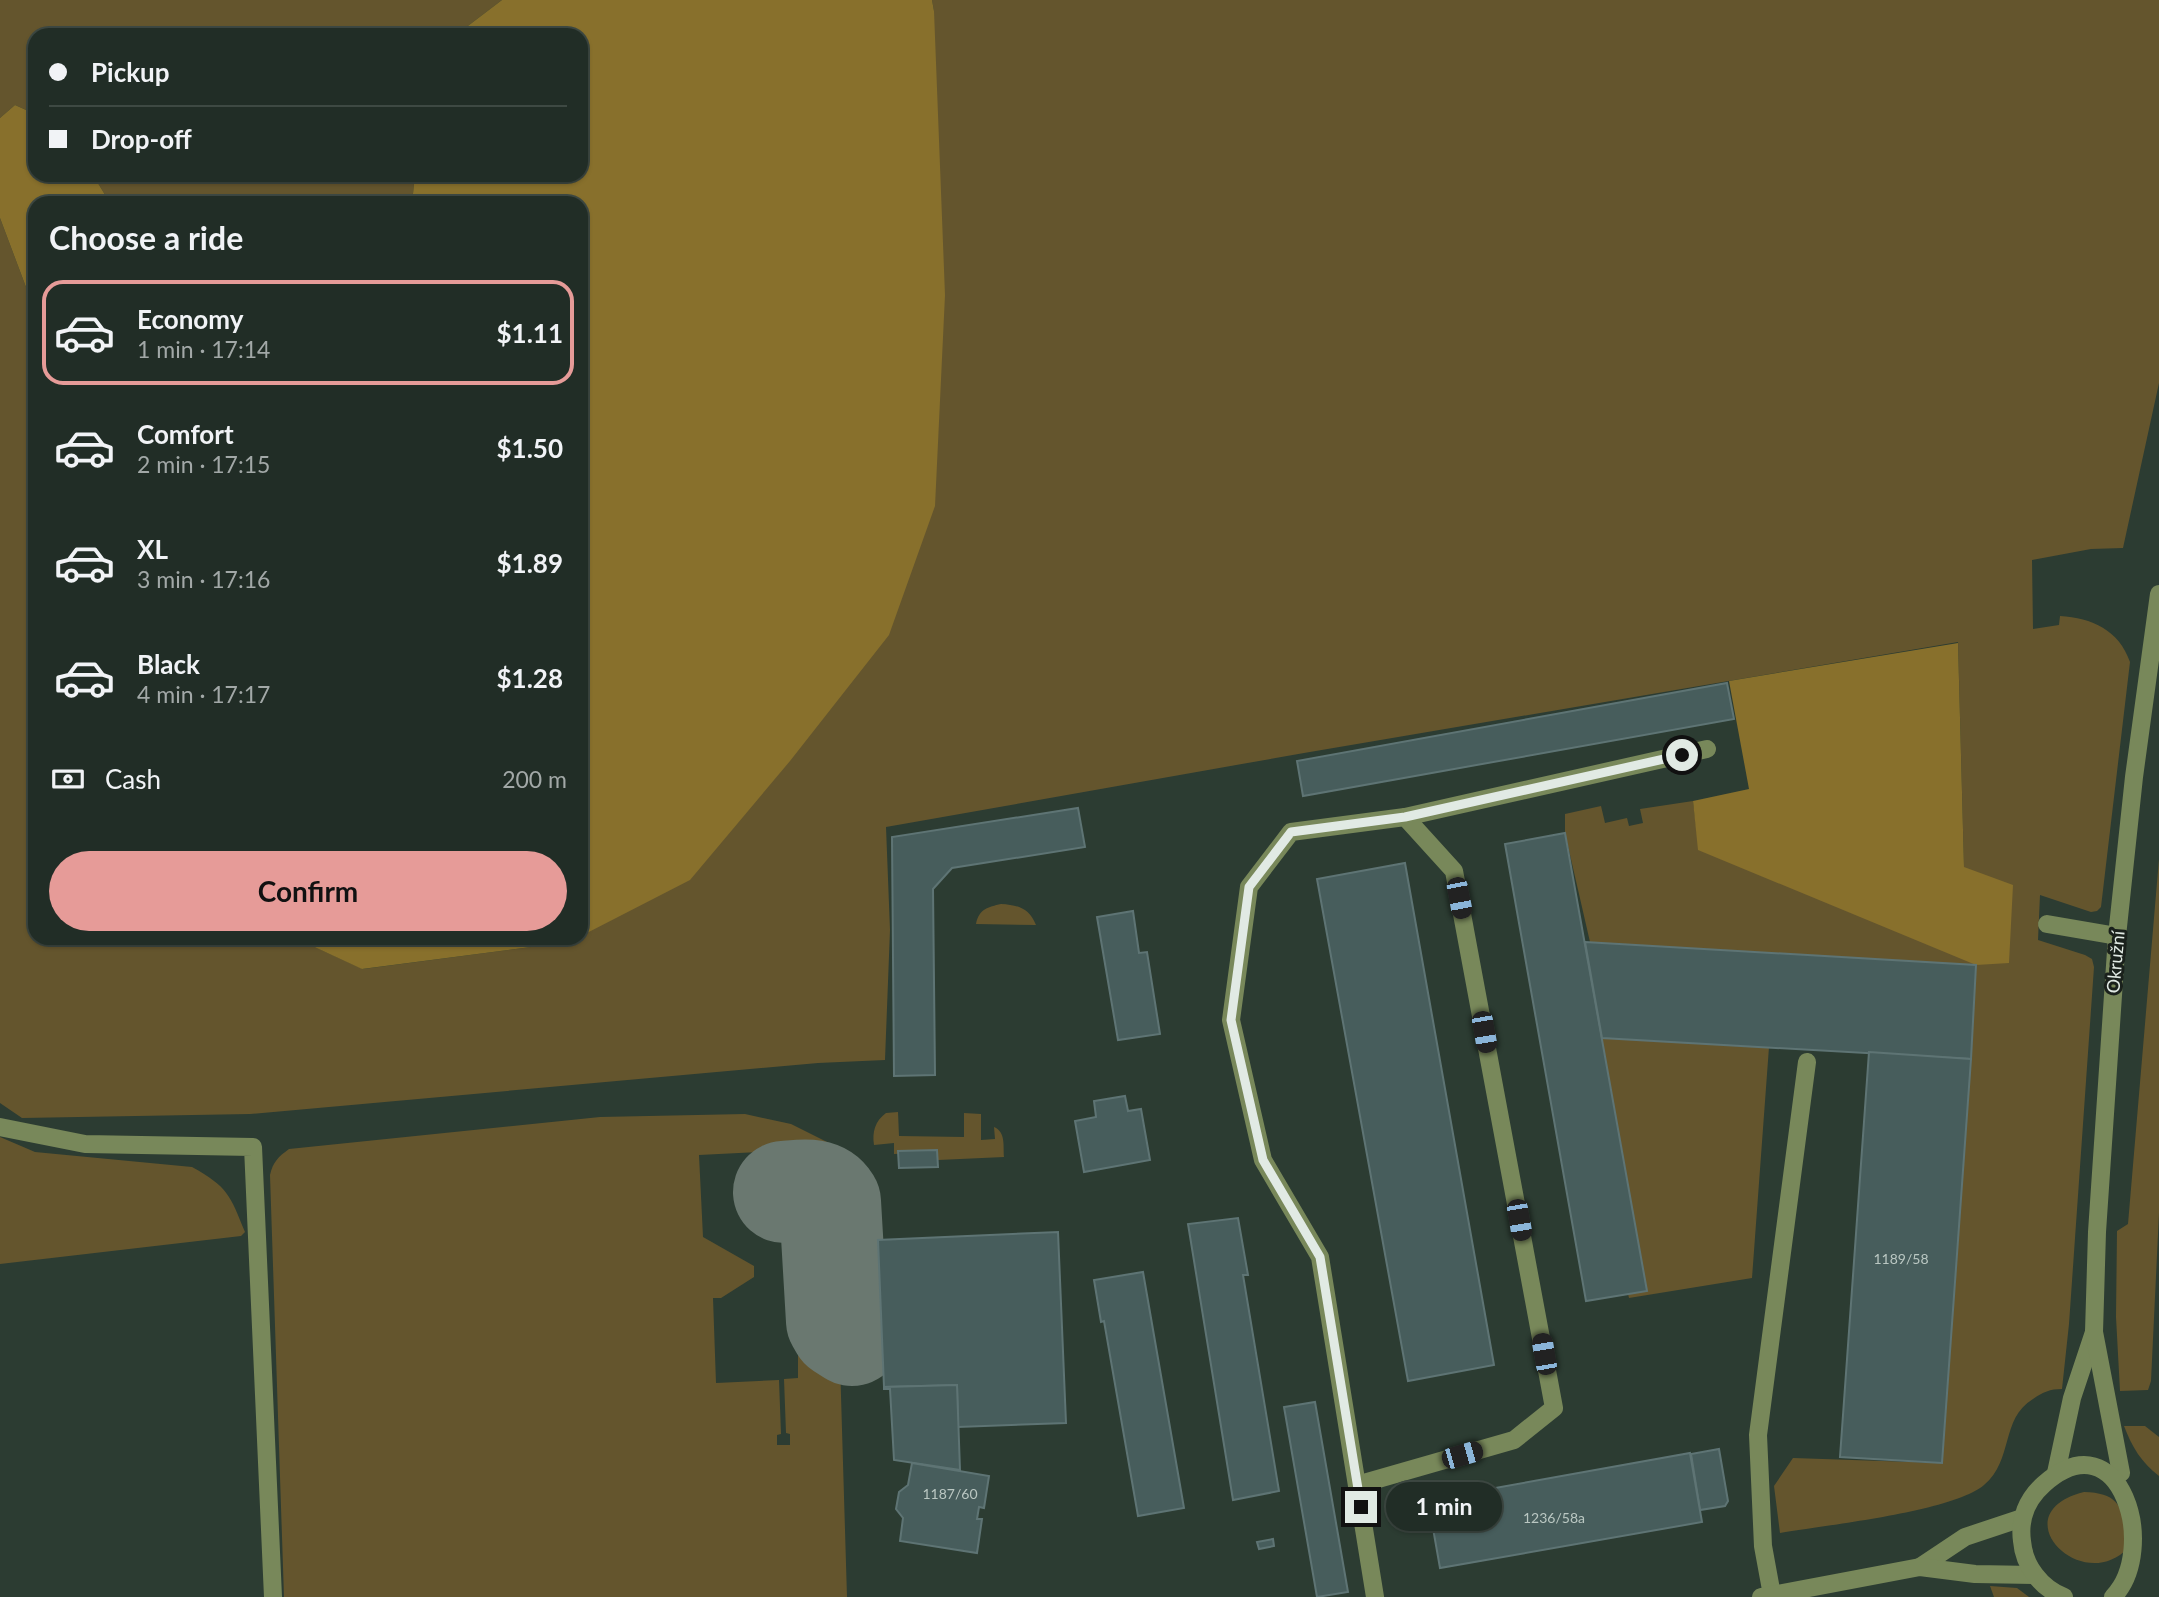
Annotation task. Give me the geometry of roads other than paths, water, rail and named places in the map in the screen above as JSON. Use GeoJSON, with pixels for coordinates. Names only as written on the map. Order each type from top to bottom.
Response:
{"type":"FeatureCollection","features":[{"type":"Feature","properties":{"kind":"street","name":"Okružní"},"geometry":{"type":"LineString","coordinates":[[2121,1473],[2094,1332],[2101,1150],[2117,936],[2134,777],[2159,594]]}},
{"type":"Feature","properties":{"kind":"street"},"geometry":{"type":"LineString","coordinates":[[1375,1597],[1320,1257],[1263,1160],[1231,1020],[1249,887],[1291,832],[1405,817],[1707,749]]}},
{"type":"Feature","properties":{"kind":"street"},"geometry":{"type":"LineString","coordinates":[[1357,1485],[1514,1440],[1554,1408],[1454,871],[1405,817]]}},
{"type":"Feature","properties":{"kind":"street"},"geometry":{"type":"LineString","coordinates":[[2047,924],[2117,936]]}},
{"type":"Feature","properties":{"kind":"street"},"geometry":{"type":"LineString","coordinates":[[1807,1062],[1758,1435],[1766,1596],[1812,1592],[1920,1567],[1975,1574],[2034,1575]]}},
{"type":"Feature","properties":{"kind":"street"},"geometry":{"type":"LineString","coordinates":[[0,1127],[85,1144],[253,1147],[273,1597]]}},
{"type":"Feature","properties":{"kind":"street","name":"Okružní"},"geometry":{"type":"LineString","coordinates":[[2056,1473],[2070,1406],[2094,1332]]}},
{"type":"Feature","properties":{"kind":"street"},"geometry":{"type":"LineString","coordinates":[[2062,1597],[2043,1585],[2034,1575],[2023,1548],[2022,1518],[2032,1496],[2056,1473],[2087,1466],[2121,1473],[2138,1486]]}},
{"type":"Feature","properties":{"kind":"street"},"geometry":{"type":"LineString","coordinates":[[1920,1567],[1965,1537],[2022,1518]]}},
{"type":"Feature","properties":{"kind":"street"},"geometry":{"type":"LineString","coordinates":[[2113,1597],[2125,1592],[2147,1570]]}}]}
